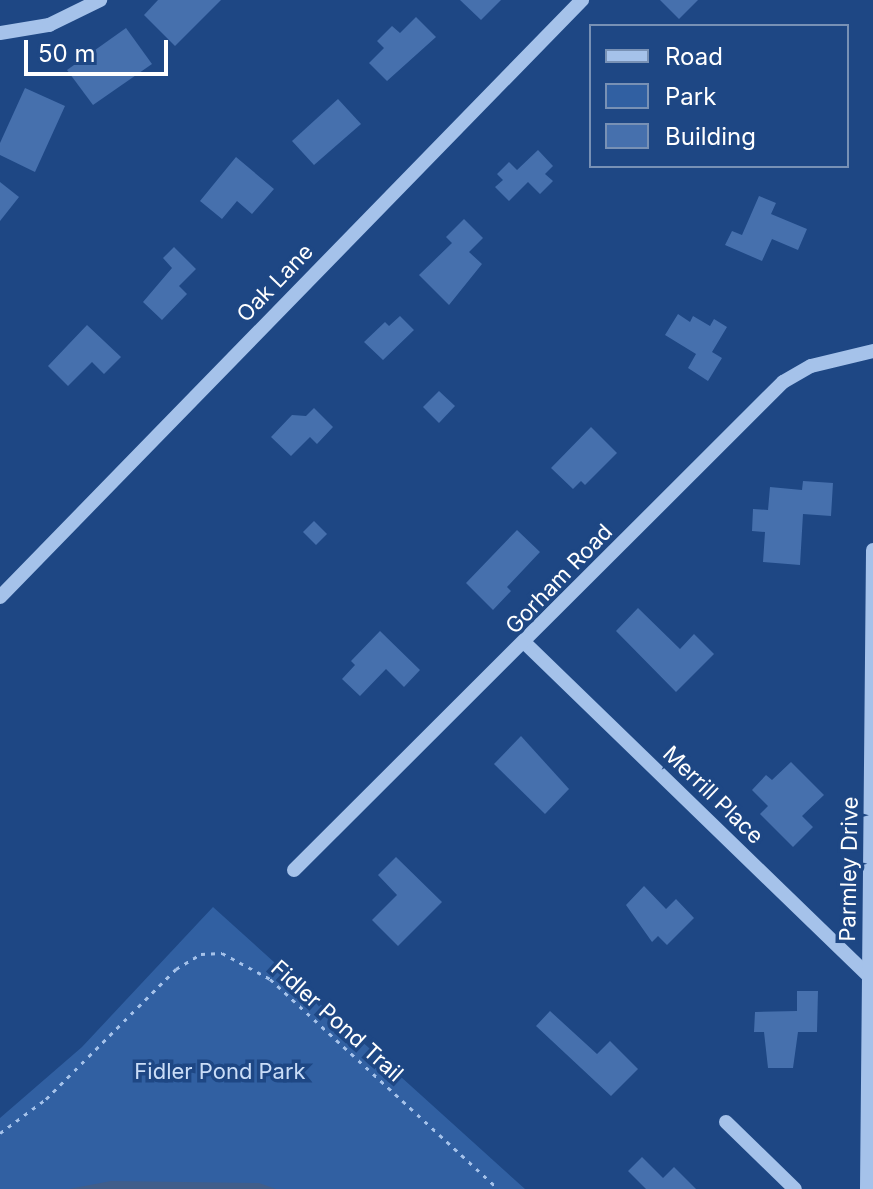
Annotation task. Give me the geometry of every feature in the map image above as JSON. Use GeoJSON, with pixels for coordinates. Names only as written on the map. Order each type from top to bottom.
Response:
{"type":"FeatureCollection","features":[{"type":"Feature","properties":{"kind":"street"},"geometry":{"type":"LineString","coordinates":[[0,33],[49,25],[100,0]]}},
{"type":"Feature","properties":{"kind":"street","name":"Oak Lane"},"geometry":{"type":"LineString","coordinates":[[0,597],[582,0]]}},
{"type":"Feature","properties":{"kind":"street","name":"Gorham Road"},"geometry":{"type":"LineString","coordinates":[[294,870],[526,644],[783,382],[811,366],[873,351]]}},
{"type":"Feature","properties":{"kind":"street","name":"Parmley Drive"},"geometry":{"type":"LineString","coordinates":[[867,1189],[873,550]]}},
{"type":"Feature","properties":{"kind":"street","name":"Merrill Place"},"geometry":{"type":"LineString","coordinates":[[526,644],[870,977]]}},
{"type":"Feature","properties":{"kind":"street"},"geometry":{"type":"LineString","coordinates":[[726,1122],[795,1189]]}},
{"type":"Feature","properties":{"kind":"path","name":"Fidler Pond Trail"},"geometry":{"type":"LineString","coordinates":[[0,1133],[65,1081],[176,969],[201,954],[222,953],[270,979],[498,1189]]}},
{"type":"Feature","properties":{"kind":"green space","name":"Fidler Pond Park"},"geometry":{"type":"Polygon","coordinates":[[[213,907],[525,1189],[0,1189],[0,1118],[82,1047],[213,907]]]}},
{"type":"Feature","properties":{"kind":"shaded area"},"geometry":{"type":"Polygon","coordinates":[[[111,1181],[259,1183],[276,1189],[69,1189],[111,1181]]]}},
{"type":"Feature","properties":{"kind":"building"},"geometry":{"type":"Polygon","coordinates":[[[158,0],[221,0],[175,46],[144,15],[158,0]]]}},
{"type":"Feature","properties":{"kind":"building"},"geometry":{"type":"Polygon","coordinates":[[[460,0],[501,0],[481,20],[460,0]]]}},
{"type":"Feature","properties":{"kind":"building"},"geometry":{"type":"Polygon","coordinates":[[[660,0],[698,0],[679,19],[660,0]]]}},
{"type":"Feature","properties":{"kind":"building"},"geometry":{"type":"Polygon","coordinates":[[[416,17],[436,37],[387,81],[369,63],[384,48],[377,41],[392,26],[400,33],[416,17]]]}},
{"type":"Feature","properties":{"kind":"building"},"geometry":{"type":"Polygon","coordinates":[[[126,28],[152,64],[93,105],[67,70],[126,28]]]}},
{"type":"Feature","properties":{"kind":"building"},"geometry":{"type":"Polygon","coordinates":[[[25,88],[65,106],[35,172],[0,155],[0,143],[25,88]]]}},
{"type":"Feature","properties":{"kind":"building"},"geometry":{"type":"Polygon","coordinates":[[[338,99],[361,124],[314,165],[292,141],[338,99]]]}},
{"type":"Feature","properties":{"kind":"building"},"geometry":{"type":"Polygon","coordinates":[[[538,150],[553,166],[545,174],[553,181],[540,194],[528,182],[509,201],[495,187],[503,180],[497,174],[509,162],[517,170],[538,150]]]}},
{"type":"Feature","properties":{"kind":"building"},"geometry":{"type":"Polygon","coordinates":[[[236,157],[274,189],[252,214],[237,201],[222,219],[200,201],[236,157]]]}},
{"type":"Feature","properties":{"kind":"building"},"geometry":{"type":"Polygon","coordinates":[[[0,182],[19,197],[0,221],[0,182]]]}},
{"type":"Feature","properties":{"kind":"building"},"geometry":{"type":"Polygon","coordinates":[[[759,196],[776,203],[771,214],[807,229],[798,250],[772,239],[762,261],[725,245],[732,231],[742,235],[759,196]]]}},
{"type":"Feature","properties":{"kind":"building"},"geometry":{"type":"Polygon","coordinates":[[[464,219],[483,238],[469,252],[482,264],[449,305],[419,275],[452,243],[446,237],[464,219]]]}},
{"type":"Feature","properties":{"kind":"building"},"geometry":{"type":"Polygon","coordinates":[[[174,247],[196,269],[179,286],[187,294],[162,320],[143,302],[172,268],[163,258],[174,247]]]}},
{"type":"Feature","properties":{"kind":"building"},"geometry":{"type":"Polygon","coordinates":[[[678,314],[690,322],[693,316],[710,326],[714,319],[727,327],[712,352],[722,358],[708,381],[688,368],[696,354],[665,335],[678,314]]]}},
{"type":"Feature","properties":{"kind":"building"},"geometry":{"type":"Polygon","coordinates":[[[400,316],[414,330],[383,360],[364,342],[385,322],[389,326],[400,316]]]}},
{"type":"Feature","properties":{"kind":"building"},"geometry":{"type":"Polygon","coordinates":[[[87,325],[121,357],[104,374],[92,362],[68,386],[48,366],[87,325]]]}},
{"type":"Feature","properties":{"kind":"building"},"geometry":{"type":"Polygon","coordinates":[[[439,391],[455,406],[439,423],[423,407],[439,391]]]}},
{"type":"Feature","properties":{"kind":"building"},"geometry":{"type":"Polygon","coordinates":[[[314,408],[333,427],[317,444],[310,437],[291,456],[271,437],[292,415],[306,416],[314,408]]]}},
{"type":"Feature","properties":{"kind":"building"},"geometry":{"type":"Polygon","coordinates":[[[591,427],[617,453],[585,485],[581,481],[573,489],[551,468],[591,427]]]}},
{"type":"Feature","properties":{"kind":"building"},"geometry":{"type":"Polygon","coordinates":[[[803,481],[833,483],[831,516],[803,514],[800,565],[763,562],[765,532],[752,531],[753,509],[768,510],[770,487],[802,490],[803,481]]]}},
{"type":"Feature","properties":{"kind":"building"},"geometry":{"type":"Polygon","coordinates":[[[314,521],[327,534],[316,545],[303,532],[314,521]]]}},
{"type":"Feature","properties":{"kind":"building"},"geometry":{"type":"Polygon","coordinates":[[[517,530],[540,552],[507,587],[511,591],[493,610],[466,583],[517,530]]]}},
{"type":"Feature","properties":{"kind":"building"},"geometry":{"type":"Polygon","coordinates":[[[638,608],[680,649],[694,634],[714,654],[676,692],[616,631],[638,608]]]}},
{"type":"Feature","properties":{"kind":"building"},"geometry":{"type":"Polygon","coordinates":[[[380,631],[420,670],[404,687],[386,669],[360,696],[342,679],[355,665],[351,661],[380,631]]]}},
{"type":"Feature","properties":{"kind":"building"},"geometry":{"type":"Polygon","coordinates":[[[521,736],[569,789],[545,814],[494,764],[521,736]]]}},
{"type":"Feature","properties":{"kind":"building"},"geometry":{"type":"Polygon","coordinates":[[[791,762],[824,795],[802,816],[813,827],[793,847],[760,814],[768,806],[752,790],[766,775],[772,780],[791,762]]]}},
{"type":"Feature","properties":{"kind":"building"},"geometry":{"type":"Polygon","coordinates":[[[396,857],[442,902],[398,946],[372,920],[397,895],[378,875],[396,857]]]}},
{"type":"Feature","properties":{"kind":"building"},"geometry":{"type":"Polygon","coordinates":[[[644,886],[666,909],[676,899],[694,918],[667,945],[658,936],[652,942],[626,905],[644,886]]]}},
{"type":"Feature","properties":{"kind":"building"},"geometry":{"type":"Polygon","coordinates":[[[797,991],[818,991],[817,1032],[798,1032],[793,1068],[768,1068],[764,1032],[754,1032],[755,1012],[797,1011],[797,991]]]}},
{"type":"Feature","properties":{"kind":"building"},"geometry":{"type":"Polygon","coordinates":[[[550,1011],[597,1054],[610,1041],[638,1069],[611,1096],[536,1026],[550,1011]]]}},
{"type":"Feature","properties":{"kind":"building"},"geometry":{"type":"Polygon","coordinates":[[[642,1157],[663,1178],[674,1167],[696,1189],[646,1189],[628,1171],[642,1157]]]}}]}
